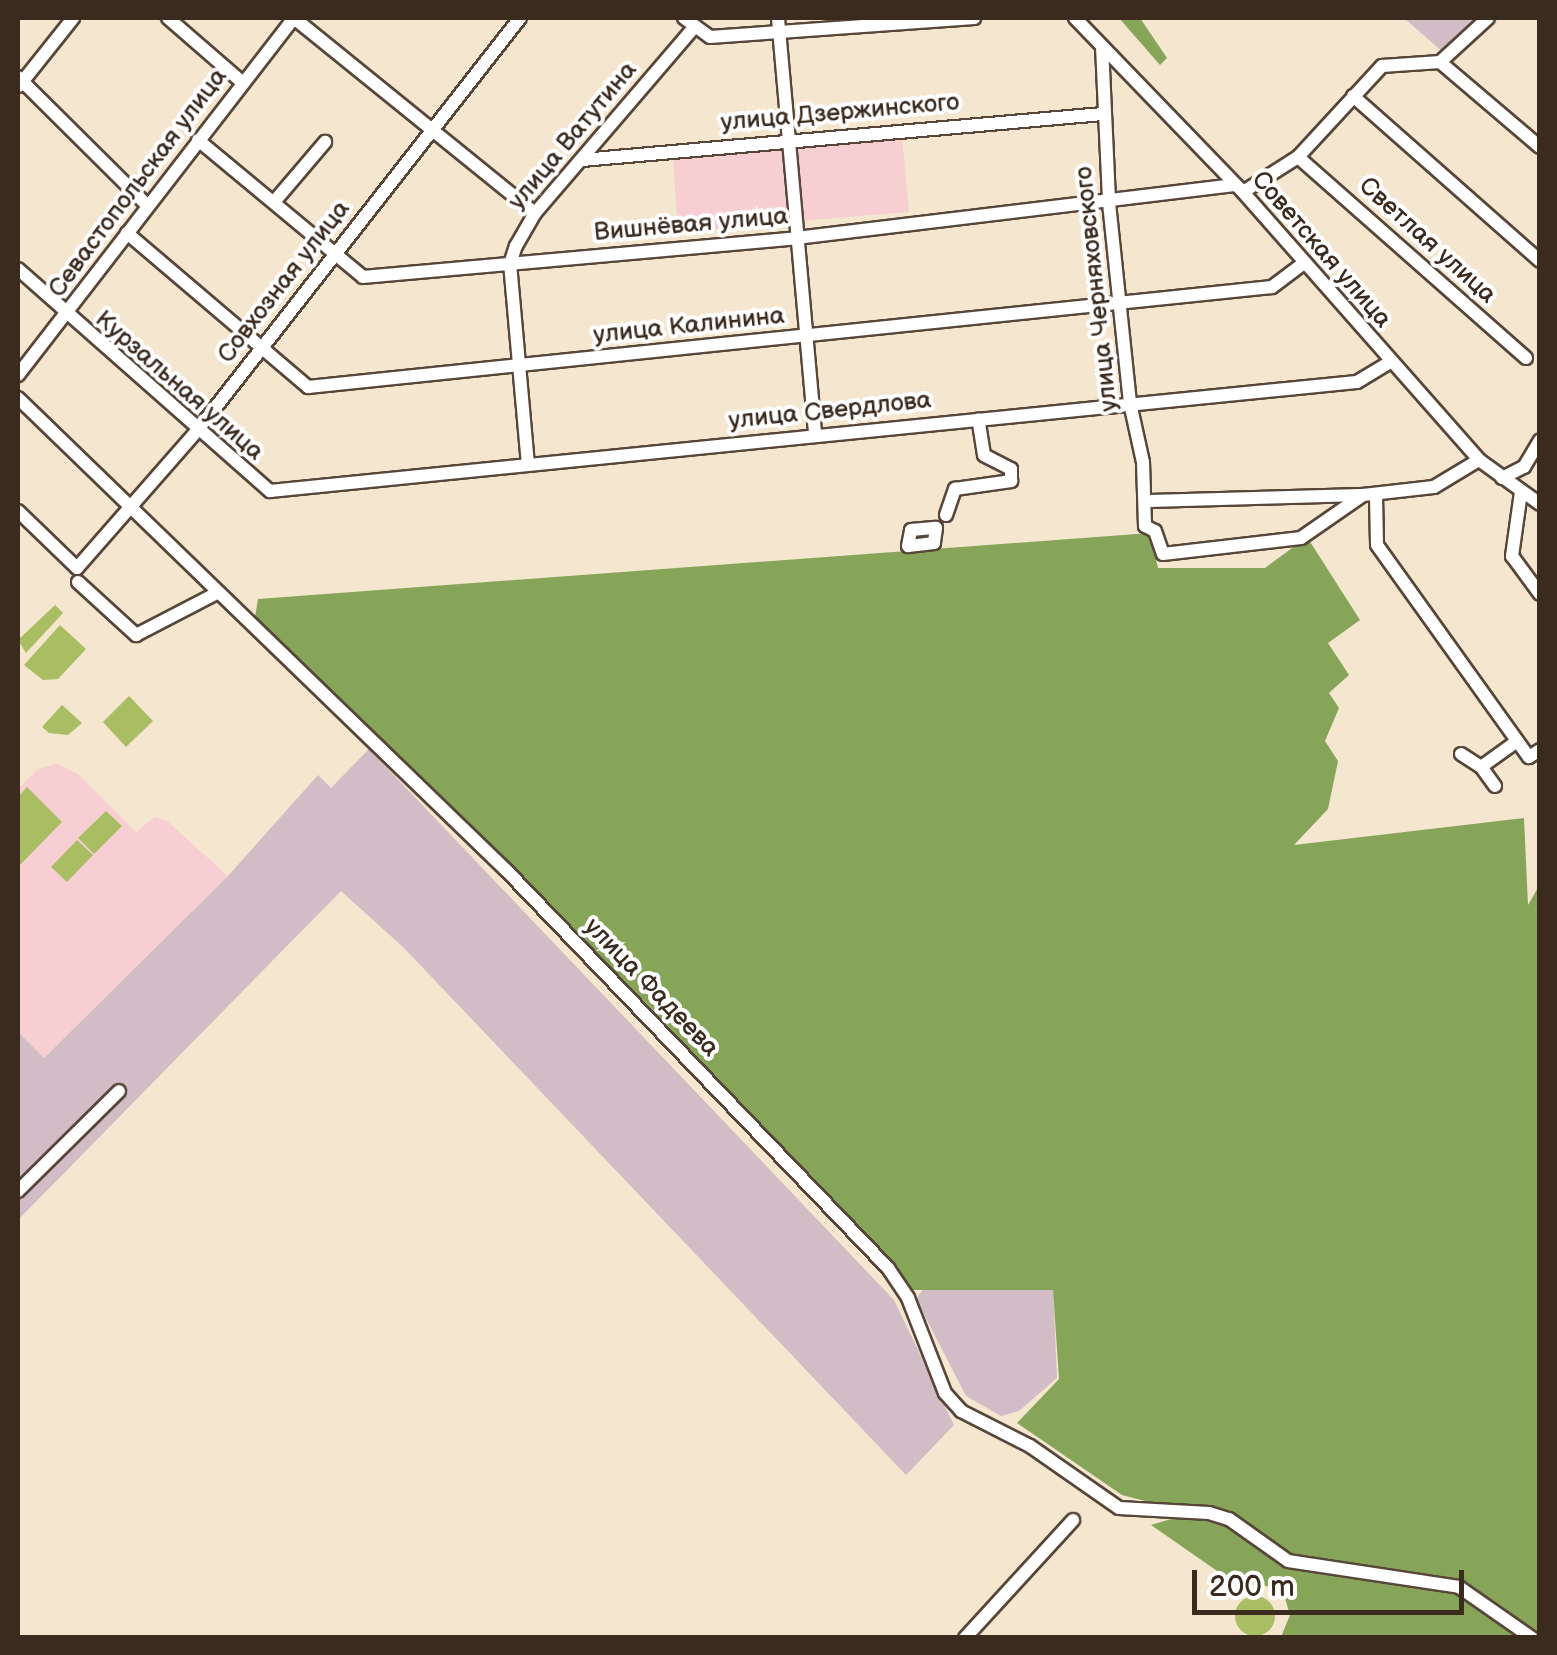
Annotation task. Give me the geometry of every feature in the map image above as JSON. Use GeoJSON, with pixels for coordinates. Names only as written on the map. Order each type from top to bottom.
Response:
{"type":"FeatureCollection","features":[{"type":"Feature","properties":{"kind":"street"},"geometry":{"type":"LineString","coordinates":[[73,18],[19,83],[148,206]]}},
{"type":"Feature","properties":{"kind":"street"},"geometry":{"type":"LineString","coordinates":[[168,18],[242,82]]}},
{"type":"Feature","properties":{"kind":"street"},"geometry":{"type":"LineString","coordinates":[[294,18],[535,213]]}},
{"type":"Feature","properties":{"kind":"street","name":"Севастопольская улица"},"geometry":{"type":"LineString","coordinates":[[18,375],[294,18]]}},
{"type":"Feature","properties":{"kind":"street"},"geometry":{"type":"LineString","coordinates":[[778,18],[815,435]]}},
{"type":"Feature","properties":{"kind":"street"},"geometry":{"type":"LineString","coordinates":[[689,22],[710,37],[779,36],[974,18]]}},
{"type":"Feature","properties":{"kind":"street","name":"Советская улица"},"geometry":{"type":"LineString","coordinates":[[1075,18],[1239,188],[1389,363],[1479,460],[1540,504]]}},
{"type":"Feature","properties":{"kind":"street"},"geometry":{"type":"LineString","coordinates":[[1239,188],[1298,157],[1382,66],[1440,62],[1488,18]]}},
{"type":"Feature","properties":{"kind":"street","name":"Совхозная улица"},"geometry":{"type":"LineString","coordinates":[[76,572],[197,431],[513,20]]}},
{"type":"Feature","properties":{"kind":"street","name":"улица Ватутина"},"geometry":{"type":"LineString","coordinates":[[510,264],[535,213],[582,160],[689,22]]}},
{"type":"Feature","properties":{"kind":"street","name":"улица Черняховского"},"geometry":{"type":"LineString","coordinates":[[1102,46],[1109,203],[1130,403],[1147,501],[1145,526],[1155,531],[1163,554],[1254,547],[1301,538],[1370,496]]}},
{"type":"Feature","properties":{"kind":"street"},"geometry":{"type":"LineString","coordinates":[[1440,62],[1540,148]]}},
{"type":"Feature","properties":{"kind":"street"},"geometry":{"type":"LineString","coordinates":[[1353,96],[1540,261]]}},
{"type":"Feature","properties":{"kind":"street","name":"улица Дзержинского"},"geometry":{"type":"LineString","coordinates":[[582,160],[1104,114]]}},
{"type":"Feature","properties":{"kind":"street","name":"Вишнёвая улица"},"geometry":{"type":"LineString","coordinates":[[198,140],[363,277],[796,238],[1239,188]]}},
{"type":"Feature","properties":{"kind":"street"},"geometry":{"type":"LineString","coordinates":[[274,202],[325,142]]}},
{"type":"Feature","properties":{"kind":"street","name":"Светлая улица"},"geometry":{"type":"LineString","coordinates":[[1298,157],[1526,358]]}},
{"type":"Feature","properties":{"kind":"street","name":"улица Калинина"},"geometry":{"type":"LineString","coordinates":[[128,233],[308,387],[1272,287],[1303,264]]}},
{"type":"Feature","properties":{"kind":"street"},"geometry":{"type":"LineString","coordinates":[[510,264],[528,465]]}},
{"type":"Feature","properties":{"kind":"street","name":"Курзальная улица"},"geometry":{"type":"LineString","coordinates":[[18,269],[65,317],[270,491]]}},
{"type":"Feature","properties":{"kind":"street","name":"улица Свердлова"},"geometry":{"type":"LineString","coordinates":[[270,491],[1357,382],[1389,363]]}},
{"type":"Feature","properties":{"kind":"street"},"geometry":{"type":"LineString","coordinates":[[18,398],[130,508]]}},
{"type":"Feature","properties":{"kind":"street"},"geometry":{"type":"LineString","coordinates":[[946,516],[955,489],[1011,481],[1011,469],[984,455],[978,418]]}},
{"type":"Feature","properties":{"kind":"street"},"geometry":{"type":"LineString","coordinates":[[1502,478],[1524,468],[1540,440]]}},
{"type":"Feature","properties":{"kind":"street"},"geometry":{"type":"LineString","coordinates":[[1147,501],[1370,496],[1434,487],[1479,460]]}},
{"type":"Feature","properties":{"kind":"street"},"geometry":{"type":"LineString","coordinates":[[1521,492],[1512,556],[1540,594]]}},
{"type":"Feature","properties":{"kind":"street"},"geometry":{"type":"LineString","coordinates":[[1370,496],[1377,545],[1529,757],[1540,750]]}},
{"type":"Feature","properties":{"kind":"street"},"geometry":{"type":"LineString","coordinates":[[18,499],[76,572]]}},
{"type":"Feature","properties":{"kind":"street","name":"улица Фадеева"},"geometry":{"type":"LineString","coordinates":[[130,508],[215,594],[506,870],[888,1268],[908,1298],[945,1393],[961,1412],[1119,1508],[1209,1513],[1229,1519],[1288,1561],[1459,1587],[1532,1638]]}},
{"type":"Feature","properties":{"kind":"street"},"geometry":{"type":"LineString","coordinates":[[18,511],[136,635],[215,594]]}},
{"type":"Feature","properties":{"kind":"street"},"geometry":{"type":"LineString","coordinates":[[1481,767],[1518,741]]}},
{"type":"Feature","properties":{"kind":"street"},"geometry":{"type":"LineString","coordinates":[[1461,754],[1481,767],[1496,786]]}},
{"type":"Feature","properties":{"kind":"street"},"geometry":{"type":"LineString","coordinates":[[18,1191],[119,1091]]}},
{"type":"Feature","properties":{"kind":"street"},"geometry":{"type":"LineString","coordinates":[[965,1638],[1073,1520]]}},
{"type":"Feature","properties":{"kind":"shaded area"},"geometry":{"type":"Polygon","coordinates":[[[1404,18],[1478,18],[1445,54],[1404,18]]]}},
{"type":"Feature","properties":{"kind":"shaded area"},"geometry":{"type":"Polygon","coordinates":[[[902,136],[909,212],[799,221],[792,145],[902,136]]]}},
{"type":"Feature","properties":{"kind":"shaded area"},"geometry":{"type":"Polygon","coordinates":[[[786,146],[792,221],[678,233],[673,157],[786,146]]]}},
{"type":"Feature","properties":{"kind":"shaded area"},"geometry":{"type":"Polygon","coordinates":[[[369,749],[894,1300],[954,1425],[906,1475],[404,948],[341,891],[18,1220],[18,1032],[44,1058],[228,876],[318,775],[331,788],[369,749]]]}},
{"type":"Feature","properties":{"kind":"shaded area"},"geometry":{"type":"Polygon","coordinates":[[[57,763],[78,774],[136,832],[154,817],[166,820],[228,876],[43,1059],[18,1032],[18,789],[37,770],[57,763]]]}},
{"type":"Feature","properties":{"kind":"shaded area"},"geometry":{"type":"Polygon","coordinates":[[[926,1286],[1053,1286],[1057,1378],[1019,1411],[1001,1416],[966,1396],[916,1299],[926,1286]]]}},
{"type":"Feature","properties":{"kind":"green space"},"geometry":{"type":"Polygon","coordinates":[[[1119,18],[1140,18],[1167,58],[1160,65],[1119,18]]]}},
{"type":"Feature","properties":{"kind":"green space"},"geometry":{"type":"Polygon","coordinates":[[[1150,533],[1158,568],[1265,568],[1307,537],[1360,620],[1328,643],[1349,675],[1329,693],[1339,708],[1325,741],[1338,761],[1328,809],[1294,845],[1524,818],[1528,905],[1539,886],[1539,1637],[1281,1637],[1290,1615],[1282,1588],[1233,1582],[1151,1525],[1191,1513],[1122,1495],[1017,1423],[1059,1379],[1053,1290],[909,1290],[655,1012],[255,617],[258,599],[1150,533]]]}},
{"type":"Feature","properties":{"kind":"green space"},"geometry":{"type":"Polygon","coordinates":[[[55,605],[63,613],[26,653],[18,640],[55,605]]]}},
{"type":"Feature","properties":{"kind":"green space"},"geometry":{"type":"Polygon","coordinates":[[[60,625],[86,649],[58,679],[43,680],[24,665],[60,625]]]}},
{"type":"Feature","properties":{"kind":"green space"},"geometry":{"type":"Polygon","coordinates":[[[129,696],[153,721],[126,747],[103,722],[129,696]]]}},
{"type":"Feature","properties":{"kind":"green space"},"geometry":{"type":"Polygon","coordinates":[[[62,705],[82,723],[68,735],[49,733],[42,727],[62,705]]]}},
{"type":"Feature","properties":{"kind":"green space"},"geometry":{"type":"Polygon","coordinates":[[[27,787],[62,822],[18,867],[18,797],[27,787]]]}},
{"type":"Feature","properties":{"kind":"green space"},"geometry":{"type":"Polygon","coordinates":[[[106,811],[122,826],[94,854],[78,838],[106,811]]]}},
{"type":"Feature","properties":{"kind":"green space"},"geometry":{"type":"Polygon","coordinates":[[[77,840],[93,855],[67,882],[51,867],[77,840]]]}},
{"type":"Feature","properties":{"kind":"green space"},"geometry":{"type":"Polygon","coordinates":[[[1255,1596],[1269,1602],[1275,1616],[1269,1630],[1255,1636],[1241,1630],[1235,1616],[1241,1602],[1255,1596]]]}}]}
